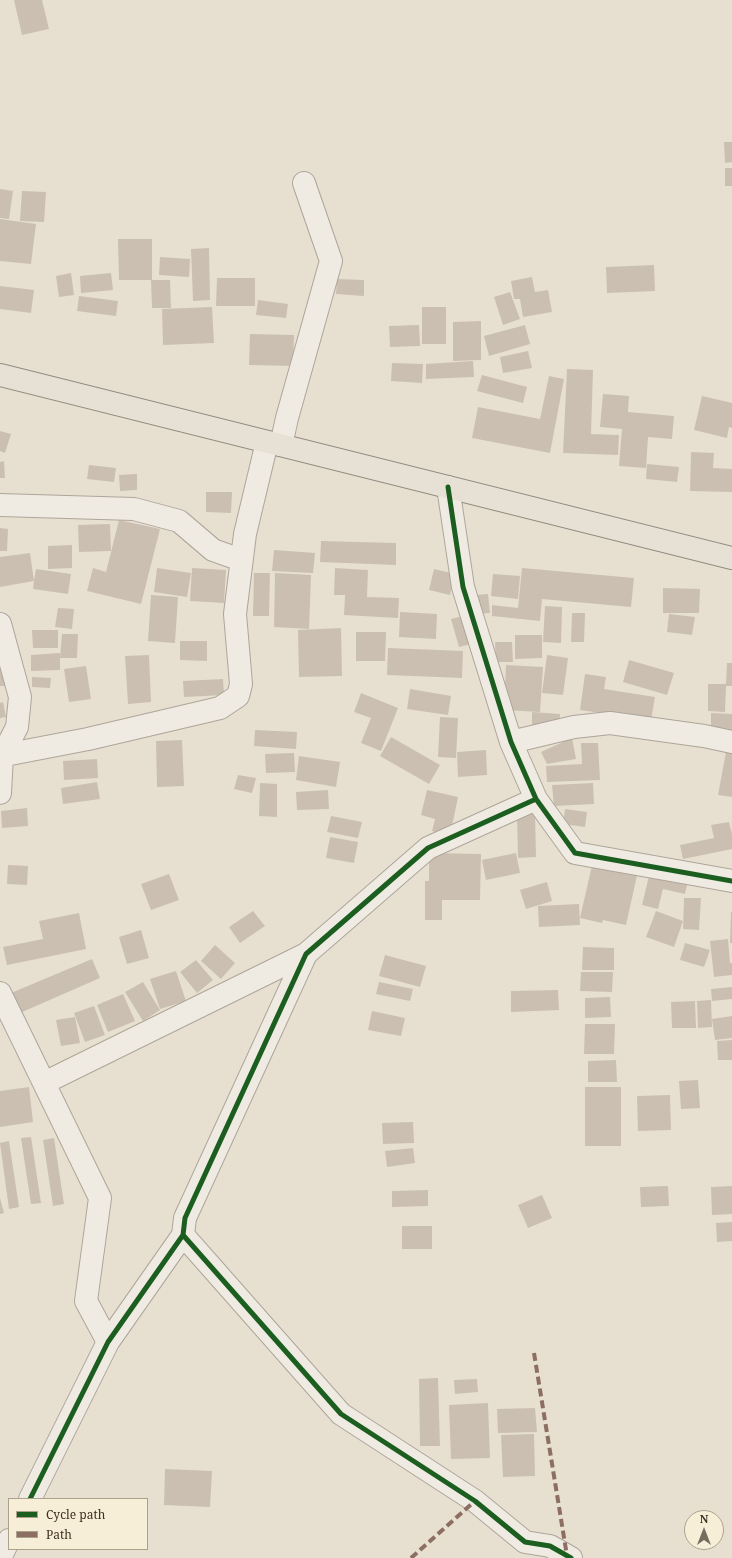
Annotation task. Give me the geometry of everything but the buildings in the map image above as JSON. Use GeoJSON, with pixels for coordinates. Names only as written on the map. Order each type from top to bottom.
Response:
{"type":"FeatureCollection","features":[{"type":"Feature","properties":{"kind":"main road"},"geometry":{"type":"LineString","coordinates":[[0,375],[732,558]]}},
{"type":"Feature","properties":{"kind":"street"},"geometry":{"type":"LineString","coordinates":[[1,756],[88,739],[220,708],[238,696],[241,684],[235,614],[244,534],[274,443],[287,418],[331,261],[304,183]]}},
{"type":"Feature","properties":{"kind":"street"},"geometry":{"type":"LineString","coordinates":[[448,487],[463,587],[511,742],[536,799],[575,853],[732,881]]}},
{"type":"Feature","properties":{"kind":"street"},"geometry":{"type":"LineString","coordinates":[[0,505],[134,509],[179,521],[213,550],[241,560]]}},
{"type":"Feature","properties":{"kind":"street"},"geometry":{"type":"LineString","coordinates":[[0,624],[20,697],[17,727],[1,756],[0,794]]}},
{"type":"Feature","properties":{"kind":"street"},"geometry":{"type":"LineString","coordinates":[[511,742],[574,727],[610,723],[704,736],[732,742]]}},
{"type":"Feature","properties":{"kind":"street"},"geometry":{"type":"LineString","coordinates":[[44,1083],[306,954],[428,848],[536,799]]}},
{"type":"Feature","properties":{"kind":"street"},"geometry":{"type":"LineString","coordinates":[[30,1498],[108,1342],[183,1235],[185,1218],[306,954]]}},
{"type":"Feature","properties":{"kind":"street"},"geometry":{"type":"LineString","coordinates":[[0,993],[100,1198],[86,1301],[108,1342]]}},
{"type":"Feature","properties":{"kind":"street"},"geometry":{"type":"LineString","coordinates":[[183,1235],[341,1414],[476,1501],[525,1542],[550,1546],[571,1558]]}},
{"type":"Feature","properties":{"kind":"street"},"geometry":{"type":"LineString","coordinates":[[0,1558],[8,1542]]}},
{"type":"Feature","properties":{"kind":"marked path"},"geometry":{"type":"LineString","coordinates":[[534,1353],[567,1556]]}},
{"type":"Feature","properties":{"kind":"marked path"},"geometry":{"type":"LineString","coordinates":[[411,1558],[475,1501]]}},
{"type":"Feature","properties":{"kind":"cycle path"},"geometry":{"type":"LineString","coordinates":[[448,487],[463,587],[511,742],[536,799],[575,853],[732,881]]}},
{"type":"Feature","properties":{"kind":"cycle path"},"geometry":{"type":"LineString","coordinates":[[30,1498],[108,1342],[183,1235],[185,1218],[306,954],[428,848],[536,799]]}},
{"type":"Feature","properties":{"kind":"cycle path"},"geometry":{"type":"LineString","coordinates":[[183,1235],[341,1414],[475,1501],[525,1542],[550,1546],[571,1558]]}}]}
